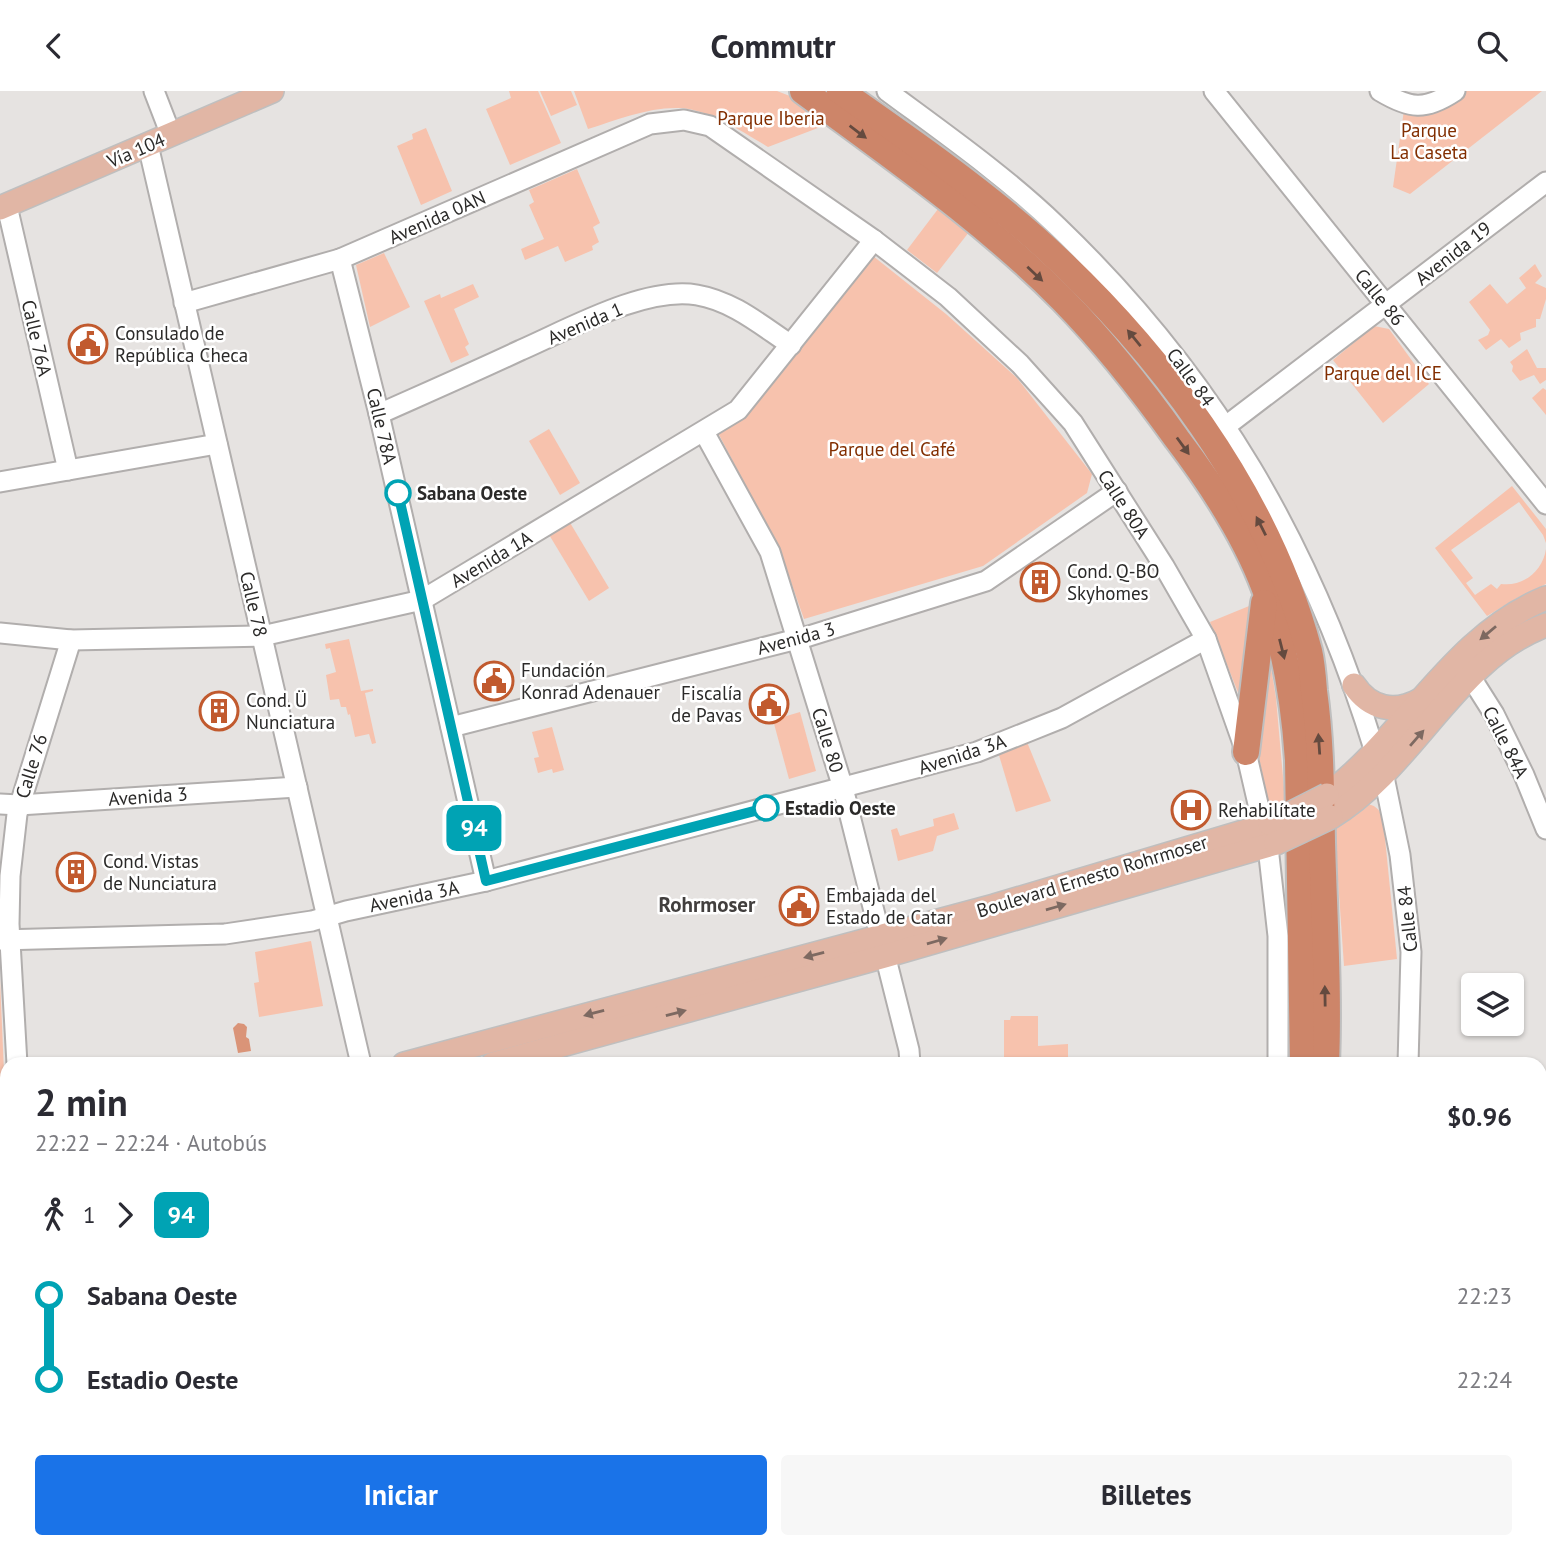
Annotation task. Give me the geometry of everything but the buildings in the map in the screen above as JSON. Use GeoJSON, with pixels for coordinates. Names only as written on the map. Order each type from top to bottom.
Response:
{"type":"FeatureCollection","features":[{"type":"Feature","properties":{"kind":"highway"},"geometry":{"type":"LineString","coordinates":[[803,91],[970,217],[1016,256],[1072,310],[1150,401],[1222,503],[1255,563],[1284,653],[1295,716],[1303,1057]]}},
{"type":"Feature","properties":{"kind":"highway"},"geometry":{"type":"LineString","coordinates":[[840,91],[1033,237],[1078,278],[1125,327],[1208,436],[1242,490],[1276,557],[1294,602],[1310,654],[1318,717],[1326,1057]]}},
{"type":"Feature","properties":{"kind":"highway"},"geometry":{"type":"LineString","coordinates":[[848,91],[869,111]]}},
{"type":"Feature","properties":{"kind":"highway"},"geometry":{"type":"LineString","coordinates":[[1246,752],[1266,591]]}},
{"type":"Feature","properties":{"kind":"main road","name":"Vía 104"},"geometry":{"type":"LineString","coordinates":[[3,207],[272,91]]}},
{"type":"Feature","properties":{"kind":"main road","name":"Boulevard Ernesto Rohrmoser"},"geometry":{"type":"LineString","coordinates":[[516,1057],[882,946],[1269,835],[1358,799],[1384,776],[1499,624],[1546,599]]}},
{"type":"Feature","properties":{"kind":"main road","name":"Boulevard Ernesto Rohrmoser"},"geometry":{"type":"LineString","coordinates":[[1330,809],[1349,778],[1420,700],[1464,667],[1546,625]]}},
{"type":"Feature","properties":{"kind":"main road"},"geometry":{"type":"LineString","coordinates":[[1354,685],[1369,701],[1389,708],[1400,708],[1420,700]]}},
{"type":"Feature","properties":{"kind":"main road","name":"Boulevard Ernesto Rohrmoser"},"geometry":{"type":"LineString","coordinates":[[432,1057],[882,946]]}},
{"type":"Feature","properties":{"kind":"street"},"geometry":{"type":"LineString","coordinates":[[154,91],[171,135]]}},
{"type":"Feature","properties":{"kind":"street","name":"Calle 84"},"geometry":{"type":"LineString","coordinates":[[887,91],[1018,191],[1095,263],[1164,342],[1226,426],[1268,494],[1305,565],[1354,685],[1375,752]]}},
{"type":"Feature","properties":{"kind":"street","name":"Calle 86"},"geometry":{"type":"LineString","coordinates":[[1214,91],[1546,504]]}},
{"type":"Feature","properties":{"kind":"street"},"geometry":{"type":"LineString","coordinates":[[1380,91],[1402,104],[1418,106],[1438,102],[1455,91]]}},
{"type":"Feature","properties":{"kind":"street","name":"Avenida 0AN"},"geometry":{"type":"LineString","coordinates":[[184,303],[340,259],[650,124],[670,119],[684,120]]}},
{"type":"Feature","properties":{"kind":"street","name":"Calle 80A"},"geometry":{"type":"LineString","coordinates":[[684,120],[710,126],[874,240],[948,297],[1020,364],[1073,423],[1164,566],[1206,639],[1246,752],[1269,835],[1278,936],[1278,1057]]}},
{"type":"Feature","properties":{"kind":"street","name":"Calle 78"},"geometry":{"type":"LineString","coordinates":[[148,145],[359,1057]]}},
{"type":"Feature","properties":{"kind":"street","name":"Avenida 19"},"geometry":{"type":"LineString","coordinates":[[1226,426],[1546,182]]}},
{"type":"Feature","properties":{"kind":"street","name":"Calle 76A"},"geometry":{"type":"LineString","coordinates":[[3,207],[68,470]]}},
{"type":"Feature","properties":{"kind":"street","name":"Avenida 1A"},"geometry":{"type":"LineString","coordinates":[[0,633],[71,640],[262,636],[422,600],[738,410],[874,240]]}},
{"type":"Feature","properties":{"kind":"street","name":"Calle 78A"},"geometry":{"type":"LineString","coordinates":[[340,259],[379,414],[486,881]]}},
{"type":"Feature","properties":{"kind":"street","name":"Avenida 1"},"geometry":{"type":"LineString","coordinates":[[379,414],[624,305],[673,294],[696,295],[719,301],[737,309],[791,345]]}},
{"type":"Feature","properties":{"kind":"street","name":"Calle 80"},"geometry":{"type":"LineString","coordinates":[[704,432],[770,552],[843,788],[910,1057]]}},
{"type":"Feature","properties":{"kind":"street"},"geometry":{"type":"LineString","coordinates":[[0,482],[217,444]]}},
{"type":"Feature","properties":{"kind":"street","name":"Avenida 3"},"geometry":{"type":"LineString","coordinates":[[451,727],[798,639],[986,581],[1116,491]]}},
{"type":"Feature","properties":{"kind":"street","name":"Avenida 3A"},"geometry":{"type":"LineString","coordinates":[[5,940],[225,934],[312,921],[486,881],[977,752],[1062,718],[1206,639]]}},
{"type":"Feature","properties":{"kind":"street","name":"Calle 76"},"geometry":{"type":"LineString","coordinates":[[16,1057],[5,940],[9,876],[9,804],[71,640]]}},
{"type":"Feature","properties":{"kind":"street","name":"Calle 84A"},"geometry":{"type":"LineString","coordinates":[[1464,667],[1507,740],[1546,829]]}},
{"type":"Feature","properties":{"kind":"street","name":"Calle 84"},"geometry":{"type":"LineString","coordinates":[[1384,776],[1400,855],[1411,952],[1408,1057]]}},
{"type":"Feature","properties":{"kind":"street","name":"Avenida 3"},"geometry":{"type":"LineString","coordinates":[[9,804],[297,787]]}},
{"type":"Feature","properties":{"kind":"green space"},"geometry":{"type":"Polygon","coordinates":[[[509,91],[538,91],[561,143],[510,165],[486,109],[511,98],[509,91]]]}},
{"type":"Feature","properties":{"kind":"green space"},"geometry":{"type":"Polygon","coordinates":[[[540,91],[571,91],[577,105],[551,116],[540,91]]]}},
{"type":"Feature","properties":{"kind":"green space","name":"Parque Iberia"},"geometry":{"type":"Polygon","coordinates":[[[574,91],[777,91],[795,98],[831,123],[768,147],[713,117],[690,109],[667,108],[644,112],[588,129],[574,91]]]}},
{"type":"Feature","properties":{"kind":"green space","name":"Parque La Caseta"},"geometry":{"type":"Polygon","coordinates":[[[1464,91],[1542,91],[1410,194],[1393,187],[1404,110],[1464,91]]]}},
{"type":"Feature","properties":{"kind":"green space"},"geometry":{"type":"Polygon","coordinates":[[[426,128],[452,191],[421,205],[397,146],[413,139],[412,134],[426,128]]]}},
{"type":"Feature","properties":{"kind":"green space"},"geometry":{"type":"Polygon","coordinates":[[[577,169],[600,223],[593,227],[599,242],[592,246],[593,250],[565,262],[558,246],[525,260],[521,249],[544,239],[529,205],[534,202],[529,190],[577,169]]]}},
{"type":"Feature","properties":{"kind":"green space"},"geometry":{"type":"Polygon","coordinates":[[[938,209],[969,232],[937,273],[907,250],[938,209]]]}},
{"type":"Feature","properties":{"kind":"green space"},"geometry":{"type":"Polygon","coordinates":[[[384,253],[410,307],[370,327],[356,265],[384,253]]]}},
{"type":"Feature","properties":{"kind":"green space","name":"Parque del Café"},"geometry":{"type":"Polygon","coordinates":[[[873,256],[946,314],[1017,378],[1092,474],[1087,493],[983,566],[804,619],[780,551],[716,429],[873,256]]]}},
{"type":"Feature","properties":{"kind":"green space"},"geometry":{"type":"Polygon","coordinates":[[[1535,264],[1542,276],[1535,283],[1546,288],[1546,299],[1540,319],[1536,319],[1536,327],[1520,333],[1521,340],[1509,348],[1501,339],[1486,350],[1478,340],[1488,335],[1490,330],[1469,302],[1490,284],[1507,304],[1526,288],[1519,278],[1535,264]]]}},
{"type":"Feature","properties":{"kind":"green space"},"geometry":{"type":"Polygon","coordinates":[[[473,284],[479,297],[454,309],[469,344],[465,347],[469,355],[451,363],[424,301],[440,294],[441,298],[473,284]]]}},
{"type":"Feature","properties":{"kind":"green space","name":"Parque del ICE"},"geometry":{"type":"Polygon","coordinates":[[[1374,326],[1389,329],[1429,384],[1383,423],[1333,360],[1374,326]]]}},
{"type":"Feature","properties":{"kind":"green space"},"geometry":{"type":"Polygon","coordinates":[[[1527,349],[1537,368],[1546,368],[1546,380],[1540,384],[1534,375],[1520,381],[1512,371],[1510,362],[1527,349]]]}},
{"type":"Feature","properties":{"kind":"green space"},"geometry":{"type":"Polygon","coordinates":[[[1543,388],[1546,390],[1546,415],[1532,398],[1543,388]]]}},
{"type":"Feature","properties":{"kind":"green space"},"geometry":{"type":"Polygon","coordinates":[[[549,429],[580,483],[560,495],[529,441],[549,429]]]}},
{"type":"Feature","properties":{"kind":"green space"},"geometry":{"type":"Polygon","coordinates":[[[1512,486],[1546,529],[1546,543],[1519,502],[1451,550],[1473,578],[1466,583],[1475,595],[1491,584],[1497,589],[1501,584],[1517,583],[1531,576],[1541,564],[1546,549],[1546,584],[1487,616],[1435,548],[1512,486]]]}},
{"type":"Feature","properties":{"kind":"green space"},"geometry":{"type":"Polygon","coordinates":[[[569,521],[609,588],[589,601],[548,533],[569,521]]]}},
{"type":"Feature","properties":{"kind":"green space"},"geometry":{"type":"Polygon","coordinates":[[[1254,604],[1243,705],[1210,622],[1254,604]]]}},
{"type":"Feature","properties":{"kind":"green space"},"geometry":{"type":"Polygon","coordinates":[[[1265,631],[1276,698],[1285,800],[1269,808],[1253,727],[1265,631]]]}},
{"type":"Feature","properties":{"kind":"green space"},"geometry":{"type":"Polygon","coordinates":[[[349,639],[361,691],[373,689],[365,693],[376,743],[372,744],[369,734],[355,737],[346,707],[341,707],[339,699],[330,700],[326,675],[336,672],[330,648],[326,649],[325,644],[349,639]]]}},
{"type":"Feature","properties":{"kind":"green space"},"geometry":{"type":"Polygon","coordinates":[[[800,712],[816,771],[789,779],[773,720],[800,712]]]}},
{"type":"Feature","properties":{"kind":"green space"},"geometry":{"type":"Polygon","coordinates":[[[552,727],[564,770],[553,773],[552,769],[538,773],[534,758],[539,757],[532,732],[552,727]]]}},
{"type":"Feature","properties":{"kind":"green space"},"geometry":{"type":"Polygon","coordinates":[[[1027,742],[1051,801],[1016,812],[998,752],[1027,742]]]}},
{"type":"Feature","properties":{"kind":"green space"},"geometry":{"type":"Polygon","coordinates":[[[1364,804],[1376,808],[1383,818],[1397,959],[1344,966],[1334,822],[1364,804]]]}},
{"type":"Feature","properties":{"kind":"green space"},"geometry":{"type":"Polygon","coordinates":[[[954,813],[959,829],[937,836],[933,851],[898,861],[891,830],[897,828],[900,836],[934,826],[933,819],[954,813]]]}},
{"type":"Feature","properties":{"kind":"green space"},"geometry":{"type":"Polygon","coordinates":[[[311,941],[323,1006],[259,1017],[254,983],[259,982],[255,952],[311,941]]]}},
{"type":"Feature","properties":{"kind":"green space"},"geometry":{"type":"Polygon","coordinates":[[[0,979],[3,1057],[0,1057],[0,979]]]}},
{"type":"Feature","properties":{"kind":"green space"},"geometry":{"type":"Polygon","coordinates":[[[1011,1016],[1038,1016],[1038,1046],[1068,1044],[1068,1057],[1004,1057],[1004,1020],[1010,1020],[1011,1016]]]}},
{"type":"Feature","properties":{"kind":"shaded area"},"geometry":{"type":"Polygon","coordinates":[[[238,1023],[247,1027],[246,1037],[249,1039],[251,1051],[238,1053],[233,1028],[238,1023]]]}},
{"type":"Feature","properties":{"kind":"bus line","name":"94"},"geometry":{"type":"LineString","coordinates":[[398,493],[486,881],[766,808]]}},
{"type":"Feature","properties":{"kind":"place","name":"Consulado de República Checa"},"geometry":{"type":"Point","coordinates":[88,344]}},
{"type":"Feature","properties":{"kind":"place","name":"Sabana Oeste"},"geometry":{"type":"Point","coordinates":[398,493]}},
{"type":"Feature","properties":{"kind":"place","name":"Cond. Q-BO Skyhomes"},"geometry":{"type":"Point","coordinates":[1040,582]}},
{"type":"Feature","properties":{"kind":"place","name":"Fundación Konrad Adenauer"},"geometry":{"type":"Point","coordinates":[494,681]}},
{"type":"Feature","properties":{"kind":"place","name":"Fiscalía de Pavas"},"geometry":{"type":"Point","coordinates":[769,704]}},
{"type":"Feature","properties":{"kind":"place","name":"Cond. Ü Nunciatura"},"geometry":{"type":"Point","coordinates":[219,711]}},
{"type":"Feature","properties":{"kind":"place","name":"Estadio Oeste"},"geometry":{"type":"Point","coordinates":[766,808]}},
{"type":"Feature","properties":{"kind":"place","name":"Rehabilítate"},"geometry":{"type":"Point","coordinates":[1191,810]}},
{"type":"Feature","properties":{"kind":"place","name":"Cond. Vistas de Nunciatura"},"geometry":{"type":"Point","coordinates":[76,872]}},
{"type":"Feature","properties":{"kind":"place","name":"Embajada del Estado de Catar"},"geometry":{"type":"Point","coordinates":[799,906]}},
{"type":"Feature","properties":{"kind":"district","name":"Rohrmoser"},"geometry":{"type":"Point","coordinates":[707,904]}}]}
